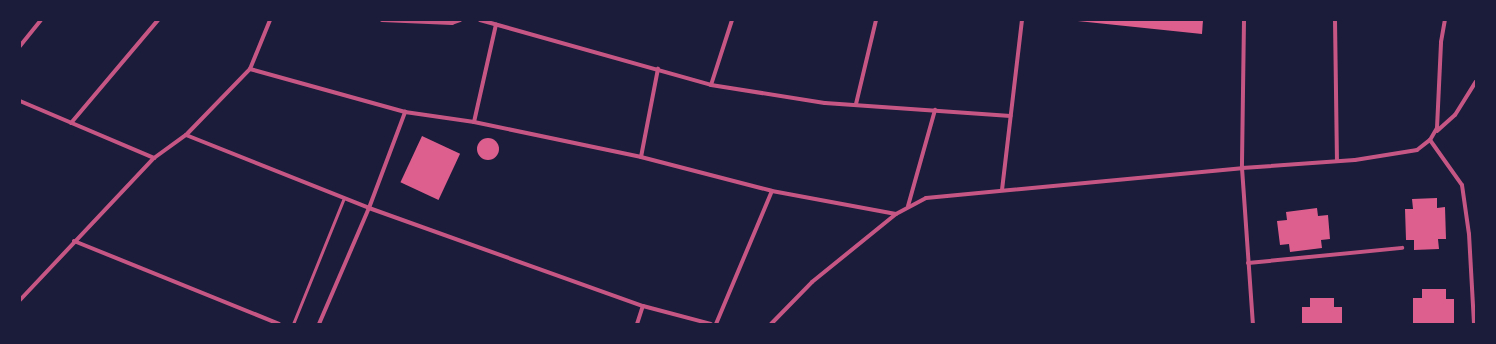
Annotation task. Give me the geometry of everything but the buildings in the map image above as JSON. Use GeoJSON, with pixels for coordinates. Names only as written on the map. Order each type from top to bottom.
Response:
{"type":"FeatureCollection","features":[{"type":"Feature","properties":{"kind":"street"},"geometry":{"type":"LineString","coordinates":[[20,46],[40,20]]}},
{"type":"Feature","properties":{"kind":"street"},"geometry":{"type":"LineString","coordinates":[[71,123],[158,20]]}},
{"type":"Feature","properties":{"kind":"street"},"geometry":{"type":"LineString","coordinates":[[20,300],[74,240],[154,158],[186,135],[250,69],[270,20]]}},
{"type":"Feature","properties":{"kind":"street"},"geometry":{"type":"LineString","coordinates":[[382,20],[452,23],[460,20]]}},
{"type":"Feature","properties":{"kind":"street"},"geometry":{"type":"LineString","coordinates":[[480,20],[711,85],[825,103],[1011,116]]}},
{"type":"Feature","properties":{"kind":"street"},"geometry":{"type":"LineString","coordinates":[[711,85],[732,20]]}},
{"type":"Feature","properties":{"kind":"street"},"geometry":{"type":"LineString","coordinates":[[856,104],[876,20]]}},
{"type":"Feature","properties":{"kind":"street"},"geometry":{"type":"LineString","coordinates":[[1002,190],[1022,20]]}},
{"type":"Feature","properties":{"kind":"street"},"geometry":{"type":"LineString","coordinates":[[1244,20],[1242,168],[1253,324]]}},
{"type":"Feature","properties":{"kind":"street"},"geometry":{"type":"LineString","coordinates":[[1335,20],[1337,161]]}},
{"type":"Feature","properties":{"kind":"street"},"geometry":{"type":"LineString","coordinates":[[771,324],[812,282],[896,214],[908,206],[926,198],[1242,168],[1337,161],[1417,150],[1430,140],[1438,128],[1441,42],[1445,20]]}},
{"type":"Feature","properties":{"kind":"street"},"geometry":{"type":"LineString","coordinates":[[474,122],[496,24]]}},
{"type":"Feature","properties":{"kind":"street"},"geometry":{"type":"LineString","coordinates":[[250,69],[405,112],[474,122],[641,157],[772,192],[896,214]]}},
{"type":"Feature","properties":{"kind":"street"},"geometry":{"type":"LineString","coordinates":[[641,157],[658,69]]}},
{"type":"Feature","properties":{"kind":"street"},"geometry":{"type":"LineString","coordinates":[[1434,134],[1455,115],[1476,82]]}},
{"type":"Feature","properties":{"kind":"street"},"geometry":{"type":"LineString","coordinates":[[20,101],[154,158]]}},
{"type":"Feature","properties":{"kind":"street"},"geometry":{"type":"LineString","coordinates":[[908,206],[935,110]]}},
{"type":"Feature","properties":{"kind":"street"},"geometry":{"type":"LineString","coordinates":[[319,324],[369,208],[405,112]]}},
{"type":"Feature","properties":{"kind":"street"},"geometry":{"type":"LineString","coordinates":[[186,135],[369,208],[643,306],[711,324]]}},
{"type":"Feature","properties":{"kind":"street"},"geometry":{"type":"LineString","coordinates":[[1430,140],[1462,185],[1469,234],[1474,324]]}},
{"type":"Feature","properties":{"kind":"street"},"geometry":{"type":"LineString","coordinates":[[716,324],[772,192]]}},
{"type":"Feature","properties":{"kind":"street"},"geometry":{"type":"LineString","coordinates":[[74,240],[279,324]]}},
{"type":"Feature","properties":{"kind":"street"},"geometry":{"type":"LineString","coordinates":[[1248,263],[1402,248]]}},
{"type":"Feature","properties":{"kind":"street"},"geometry":{"type":"LineString","coordinates":[[637,324],[643,306]]}},
{"type":"Feature","properties":{"kind":"lane"},"geometry":{"type":"LineString","coordinates":[[293,324],[344,198]]}}]}
